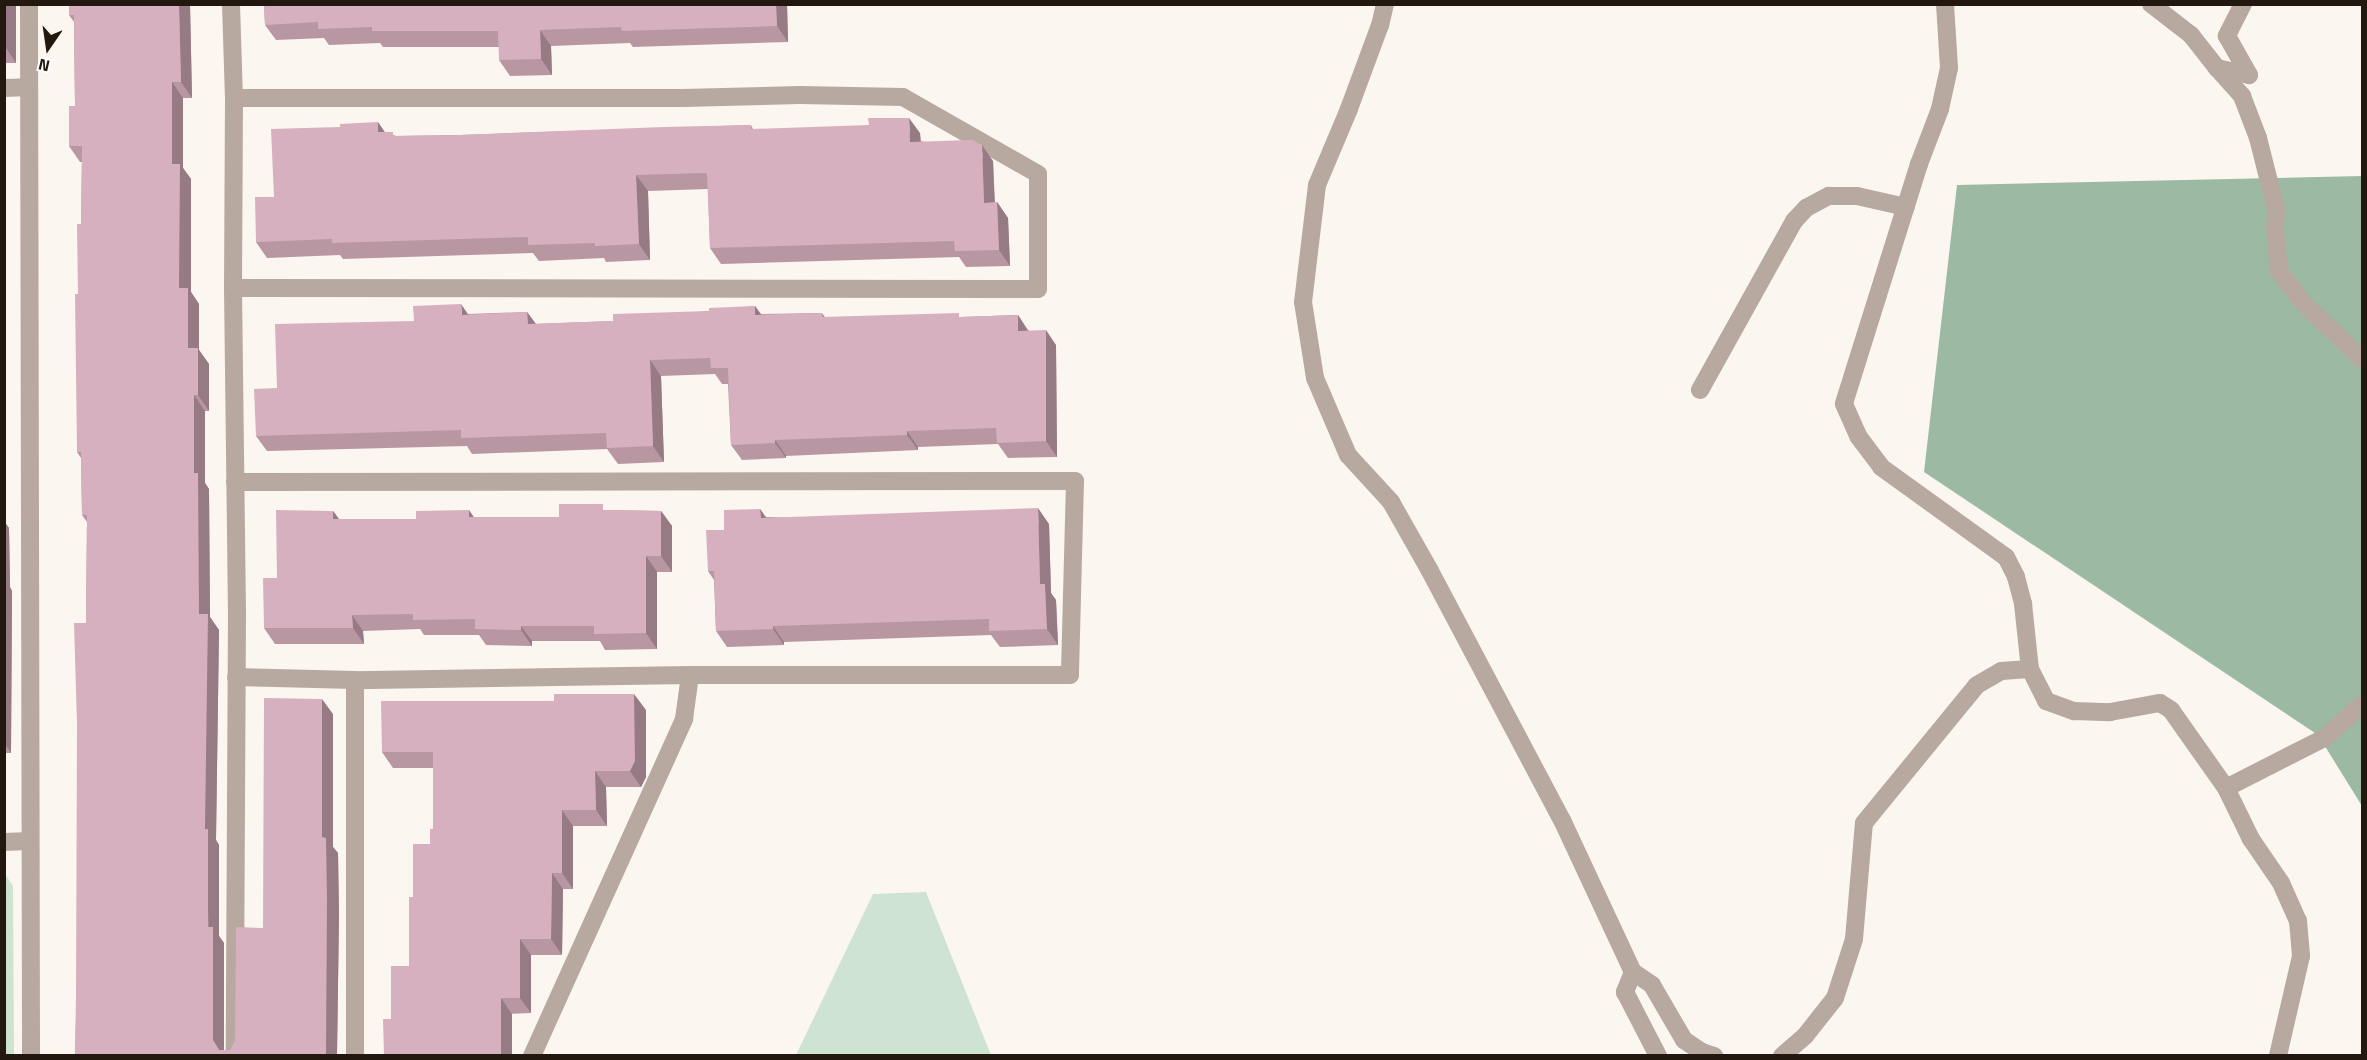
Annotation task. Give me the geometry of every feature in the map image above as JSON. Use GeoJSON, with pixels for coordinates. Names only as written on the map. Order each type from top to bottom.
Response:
{"type":"FeatureCollection","features":[{"type":"Feature","properties":{"kind":"street"},"geometry":{"type":"LineString","coordinates":[[29,4],[31,1056]]}},
{"type":"Feature","properties":{"kind":"street"},"geometry":{"type":"LineString","coordinates":[[231,4],[234,98],[235,1056]]}},
{"type":"Feature","properties":{"kind":"street"},"geometry":{"type":"LineString","coordinates":[[1385,4],[1380,25],[1317,185],[1303,302],[1315,378],[1348,455],[1391,502],[1430,571],[1562,820],[1634,972],[1652,985],[1684,1040],[1702,1052],[1714,1056]]}},
{"type":"Feature","properties":{"kind":"street"},"geometry":{"type":"LineString","coordinates":[[1945,4],[1949,68],[1940,109],[1905,207],[1844,404],[1858,436],[1881,467],[2006,557],[2016,577],[2023,604],[2030,669],[2046,701],[2074,711],[2110,712],[2160,703],[2171,710],[2226,788],[2251,839],[2281,883],[2298,921],[2301,956],[2278,1056]]}},
{"type":"Feature","properties":{"kind":"street"},"geometry":{"type":"LineString","coordinates":[[2151,4],[2191,35],[2242,96],[2258,138],[2276,209],[2275,230],[2279,271],[2303,303],[2362,359]]}},
{"type":"Feature","properties":{"kind":"street"},"geometry":{"type":"LineString","coordinates":[[2217,68],[2249,75],[2227,36],[2243,4]]}},
{"type":"Feature","properties":{"kind":"street"},"geometry":{"type":"LineString","coordinates":[[4,88],[29,87]]}},
{"type":"Feature","properties":{"kind":"street"},"geometry":{"type":"LineString","coordinates":[[233,288],[1038,289],[1038,174],[903,98],[800,95],[682,98],[234,98]]}},
{"type":"Feature","properties":{"kind":"street"},"geometry":{"type":"LineString","coordinates":[[1700,390],[1794,222],[1806,208],[1829,196],[1857,196],[1905,207]]}},
{"type":"Feature","properties":{"kind":"street"},"geometry":{"type":"LineString","coordinates":[[235,482],[1075,481],[1070,675],[690,675],[355,680],[236,677]]}},
{"type":"Feature","properties":{"kind":"street"},"geometry":{"type":"LineString","coordinates":[[1782,1056],[1805,1036],[1835,998],[1854,939],[1864,824],[1977,685],[2001,671],[2030,669]]}},
{"type":"Feature","properties":{"kind":"street"},"geometry":{"type":"LineString","coordinates":[[532,1056],[684,719],[690,675]]}},
{"type":"Feature","properties":{"kind":"street"},"geometry":{"type":"LineString","coordinates":[[355,680],[355,1056]]}},
{"type":"Feature","properties":{"kind":"street"},"geometry":{"type":"LineString","coordinates":[[2226,788],[2326,737],[2362,704]]}},
{"type":"Feature","properties":{"kind":"street"},"geometry":{"type":"LineString","coordinates":[[4,842],[30,842]]}},
{"type":"Feature","properties":{"kind":"street"},"geometry":{"type":"LineString","coordinates":[[1634,972],[1625,992],[1658,1056]]}},
{"type":"Feature","properties":{"kind":"green space"},"geometry":{"type":"Polygon","coordinates":[[[2362,176],[2362,806],[2318,735],[1924,472],[1957,185],[2362,176]]]}},
{"type":"Feature","properties":{"kind":"green space"},"geometry":{"type":"Polygon","coordinates":[[[5,874],[13,886],[14,1055],[5,1055],[5,874]]]}},
{"type":"Feature","properties":{"kind":"green space"},"geometry":{"type":"Polygon","coordinates":[[[926,892],[991,1055],[796,1055],[873,894],[926,892]]]}},
{"type":"Feature","properties":{"kind":"building"},"geometry":{"type":"Polygon","coordinates":[[[4,4],[6,4],[6,48],[4,48],[4,4]]]}},
{"type":"Feature","properties":{"kind":"building"},"geometry":{"type":"Polygon","coordinates":[[[69,4],[179,4],[181,82],[172,82],[172,164],[180,164],[179,288],[188,288],[188,348],[198,348],[198,395],[194,395],[194,473],[198,473],[199,614],[208,614],[205,829],[208,829],[208,927],[213,927],[213,1040],[219,1050],[230,1050],[235,1040],[236,927],[263,928],[264,698],[322,699],[322,837],[326,838],[327,899],[326,1056],[75,1056],[77,724],[74,623],[86,623],[87,515],[82,515],[81,452],[77,452],[75,294],[78,294],[77,224],[81,224],[82,146],[69,146],[69,106],[75,106],[74,15],[69,15],[69,4]]]}},
{"type":"Feature","properties":{"kind":"building"},"geometry":{"type":"Polygon","coordinates":[[[264,4],[776,4],[777,26],[622,31],[621,27],[540,30],[541,59],[499,60],[498,31],[372,31],[372,27],[318,29],[318,22],[265,25],[264,4]]]}},
{"type":"Feature","properties":{"kind":"building"},"geometry":{"type":"Polygon","coordinates":[[[868,118],[909,118],[910,142],[972,140],[982,145],[984,203],[997,202],[999,250],[955,251],[954,241],[710,248],[707,174],[705,173],[636,175],[639,244],[528,245],[528,237],[332,243],[332,239],[256,242],[255,197],[274,197],[271,129],[340,127],[340,124],[378,122],[378,132],[393,132],[393,136],[460,135],[664,127],[751,125],[751,129],[869,125],[868,118]]]}},
{"type":"Feature","properties":{"kind":"building"},"geometry":{"type":"Polygon","coordinates":[[[461,304],[462,315],[527,312],[528,324],[613,321],[613,314],[709,311],[709,308],[755,306],[755,315],[822,313],[822,317],[959,313],[959,317],[1018,315],[1018,331],[1046,330],[1046,441],[997,443],[996,428],[907,431],[907,435],[775,440],[775,443],[731,445],[728,368],[711,368],[710,358],[650,360],[653,446],[607,448],[606,433],[461,438],[461,430],[256,436],[254,389],[277,388],[275,324],[414,321],[413,306],[461,304]]]}},
{"type":"Feature","properties":{"kind":"building"},"geometry":{"type":"Polygon","coordinates":[[[559,504],[603,504],[603,510],[661,511],[661,556],[646,556],[646,633],[594,634],[594,626],[521,626],[521,630],[475,629],[475,619],[413,620],[413,614],[352,615],[353,628],[264,628],[263,578],[277,578],[276,510],[333,511],[333,519],[416,519],[416,511],[469,510],[469,517],[559,517],[559,504]]]}},
{"type":"Feature","properties":{"kind":"building"},"geometry":{"type":"Polygon","coordinates":[[[1038,508],[1040,584],[1045,584],[1047,629],[989,631],[989,619],[773,626],[773,629],[716,631],[714,571],[708,571],[706,530],[724,530],[724,510],[760,509],[761,518],[1038,508]]]}},
{"type":"Feature","properties":{"kind":"building"},"geometry":{"type":"Polygon","coordinates":[[[554,694],[634,694],[635,761],[630,771],[595,771],[596,810],[562,810],[562,873],[552,873],[551,939],[520,939],[520,998],[501,998],[501,1056],[384,1056],[383,1019],[391,1019],[391,966],[409,966],[409,897],[413,897],[413,844],[430,844],[430,829],[433,829],[433,752],[382,752],[381,701],[554,701],[554,694]]]}}]}
